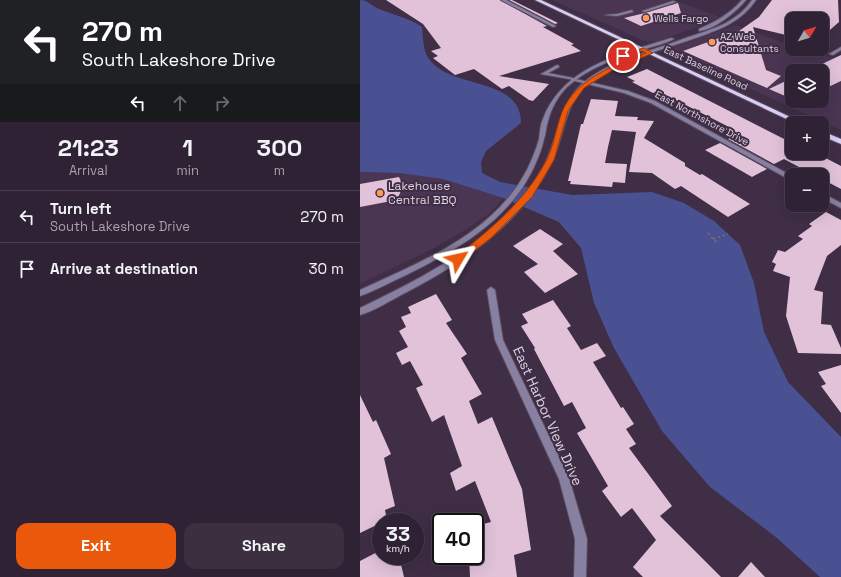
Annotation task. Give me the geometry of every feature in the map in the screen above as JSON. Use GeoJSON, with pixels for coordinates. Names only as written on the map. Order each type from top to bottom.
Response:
{"type":"FeatureCollection","features":[{"type":"Feature","properties":{"kind":"main road","name":"East Baseline Road"},"geometry":{"type":"LineString","coordinates":[[537,0],[785,116]]}},
{"type":"Feature","properties":{"kind":"main road"},"geometry":{"type":"LineString","coordinates":[[829,136],[841,142]]}},
{"type":"Feature","properties":{"kind":"street"},"geometry":{"type":"LineString","coordinates":[[503,0],[554,26]]}},
{"type":"Feature","properties":{"kind":"street"},"geometry":{"type":"LineString","coordinates":[[360,293],[438,255],[483,225],[505,206],[526,179],[541,143],[545,119],[556,98],[573,79],[593,67],[722,20],[744,0]]}},
{"type":"Feature","properties":{"kind":"street"},"geometry":{"type":"LineString","coordinates":[[360,312],[405,290],[458,259],[488,236],[517,208],[529,195],[550,160],[565,111],[574,97],[587,83],[611,68],[724,25],[736,18],[750,6],[754,0]]}},
{"type":"Feature","properties":{"kind":"street"},"geometry":{"type":"LineString","coordinates":[[610,16],[618,18],[671,1]]}},
{"type":"Feature","properties":{"kind":"street"},"geometry":{"type":"LineString","coordinates":[[740,5],[750,6]]}},
{"type":"Feature","properties":{"kind":"street"},"geometry":{"type":"LineString","coordinates":[[831,54],[841,48]]}},
{"type":"Feature","properties":{"kind":"street","name":"East Northshore Drive"},"geometry":{"type":"LineString","coordinates":[[557,66],[543,74],[573,79],[626,92],[653,102],[785,174]]}},
{"type":"Feature","properties":{"kind":"street"},"geometry":{"type":"LineString","coordinates":[[829,199],[841,206]]}},
{"type":"Feature","properties":{"kind":"street","name":"East Harbor View Drive"},"geometry":{"type":"LineString","coordinates":[[491,290],[499,340],[564,478],[581,539],[580,577]]}},
{"type":"Feature","properties":{"kind":"path"},"geometry":{"type":"LineString","coordinates":[[708,233],[718,244]]}},
{"type":"Feature","properties":{"kind":"path"},"geometry":{"type":"LineString","coordinates":[[713,239],[728,234]]}},
{"type":"Feature","properties":{"kind":"shaded area"},"geometry":{"type":"Polygon","coordinates":[[[552,0],[674,0],[719,17],[695,28],[657,41],[647,42],[552,0]]]}},
{"type":"Feature","properties":{"kind":"shaded area"},"geometry":{"type":"Polygon","coordinates":[[[736,25],[785,43],[785,56],[826,56],[841,61],[841,130],[829,125],[829,116],[810,116],[793,108],[829,108],[829,64],[785,64],[785,105],[665,50],[736,25]]]}},
{"type":"Feature","properties":{"kind":"shaded area"},"geometry":{"type":"Polygon","coordinates":[[[360,172],[399,173],[443,179],[503,198],[490,213],[465,230],[434,248],[360,284],[360,172]]]}},
{"type":"Feature","properties":{"kind":"water"},"geometry":{"type":"Polygon","coordinates":[[[360,0],[422,27],[427,56],[439,69],[498,90],[510,98],[518,108],[521,123],[486,151],[481,162],[482,173],[500,182],[572,195],[652,192],[684,203],[714,221],[740,245],[754,283],[764,332],[788,382],[841,437],[841,577],[820,577],[777,538],[710,487],[662,431],[614,348],[594,303],[581,248],[559,222],[503,198],[443,179],[399,173],[360,172],[360,0]]]}},
{"type":"Feature","properties":{"kind":"building"},"geometry":{"type":"Polygon","coordinates":[[[386,0],[500,0],[547,26],[543,27],[574,44],[571,45],[581,51],[499,76],[549,84],[533,101],[529,100],[509,86],[502,89],[474,69],[455,75],[433,58],[438,56],[431,51],[441,48],[423,24],[386,0]]]}},
{"type":"Feature","properties":{"kind":"building"},"geometry":{"type":"Polygon","coordinates":[[[509,0],[512,0],[558,23],[555,24],[509,0]]]}},
{"type":"Feature","properties":{"kind":"building"},"geometry":{"type":"Polygon","coordinates":[[[772,0],[838,0],[839,22],[829,31],[829,12],[785,12],[785,35],[753,27],[766,70],[781,76],[767,88],[683,51],[739,31],[759,17],[772,0]]]}},
{"type":"Feature","properties":{"kind":"building","name":"Wells Fargo"},"geometry":{"type":"Polygon","coordinates":[[[678,3],[681,13],[641,26],[624,18],[645,13],[678,3]]]}},
{"type":"Feature","properties":{"kind":"building"},"geometry":{"type":"Polygon","coordinates":[[[841,55],[841,81],[829,87],[829,64],[822,64],[841,55]]]}},
{"type":"Feature","properties":{"kind":"building"},"geometry":{"type":"Polygon","coordinates":[[[647,69],[785,139],[785,160],[774,164],[728,139],[736,135],[723,128],[733,129],[658,91],[653,93],[632,82],[635,81],[627,77],[647,69]]]}},
{"type":"Feature","properties":{"kind":"building"},"geometry":{"type":"Polygon","coordinates":[[[785,81],[785,96],[769,89],[785,81]]]}},
{"type":"Feature","properties":{"kind":"building"},"geometry":{"type":"Polygon","coordinates":[[[591,99],[618,101],[615,116],[638,117],[637,120],[654,121],[644,138],[685,163],[685,166],[700,175],[702,174],[750,204],[728,217],[681,186],[675,189],[652,173],[629,172],[636,132],[612,130],[608,147],[605,163],[627,164],[625,183],[613,182],[612,187],[570,184],[571,181],[568,181],[581,124],[583,124],[591,99]]]}},
{"type":"Feature","properties":{"kind":"building"},"geometry":{"type":"Polygon","coordinates":[[[720,143],[767,169],[752,177],[705,150],[720,143]]]}},
{"type":"Feature","properties":{"kind":"building"},"geometry":{"type":"Polygon","coordinates":[[[786,160],[829,160],[841,166],[841,189],[829,183],[829,168],[801,168],[786,160]]]}},
{"type":"Feature","properties":{"kind":"building","name":"Lakehouse Central BBQ"},"geometry":{"type":"Polygon","coordinates":[[[399,177],[403,186],[397,200],[360,207],[360,184],[399,177]]]}},
{"type":"Feature","properties":{"kind":"building"},"geometry":{"type":"Polygon","coordinates":[[[826,212],[841,220],[841,245],[827,256],[814,290],[823,292],[821,324],[831,325],[841,348],[841,354],[798,353],[786,316],[790,277],[773,271],[776,264],[772,262],[778,250],[785,252],[803,239],[798,236],[812,226],[809,224],[826,212]]]}},
{"type":"Feature","properties":{"kind":"building"},"geometry":{"type":"Polygon","coordinates":[[[540,229],[563,244],[553,251],[578,274],[545,293],[524,272],[538,264],[513,246],[540,229]]]}},
{"type":"Feature","properties":{"kind":"building"},"geometry":{"type":"Polygon","coordinates":[[[436,294],[452,320],[446,323],[467,354],[461,358],[482,394],[469,401],[478,424],[492,417],[522,489],[531,550],[514,555],[517,577],[470,577],[469,565],[484,565],[484,524],[491,522],[475,481],[456,491],[450,473],[462,466],[444,415],[432,422],[416,388],[423,385],[410,361],[402,365],[396,353],[408,347],[399,331],[406,327],[401,317],[411,313],[408,307],[436,294]]]}},
{"type":"Feature","properties":{"kind":"building"},"geometry":{"type":"Polygon","coordinates":[[[553,300],[571,326],[567,328],[581,350],[597,343],[606,356],[593,362],[621,408],[623,407],[634,424],[626,429],[636,444],[629,448],[672,506],[660,516],[721,577],[643,577],[633,567],[656,540],[632,508],[621,517],[602,491],[608,486],[577,433],[586,428],[572,402],[564,406],[534,349],[535,348],[521,326],[528,323],[522,314],[553,300]]]}},
{"type":"Feature","properties":{"kind":"building"},"geometry":{"type":"Polygon","coordinates":[[[841,365],[841,413],[821,386],[826,384],[818,372],[841,365]]]}},
{"type":"Feature","properties":{"kind":"building"},"geometry":{"type":"Polygon","coordinates":[[[360,395],[373,422],[376,420],[391,454],[384,458],[395,506],[385,510],[386,513],[372,513],[372,527],[360,533],[360,395]]]}},
{"type":"Feature","properties":{"kind":"building"},"geometry":{"type":"Polygon","coordinates":[[[372,555],[372,565],[401,565],[404,577],[360,577],[360,561],[372,555]]]}},
{"type":"Feature","properties":{"kind":"building"},"geometry":{"type":"Polygon","coordinates":[[[751,562],[765,577],[738,577],[751,562]]]}},
{"type":"Feature","properties":{"kind":"place","name":"Wells Fargo"},"geometry":{"type":"Point","coordinates":[646,18]}},
{"type":"Feature","properties":{"kind":"place","name":"AZ Web Consultants"},"geometry":{"type":"Point","coordinates":[712,42]}},
{"type":"Feature","properties":{"kind":"place","name":"Lakehouse Central BBQ"},"geometry":{"type":"Point","coordinates":[380,193]}},
{"type":"Feature","properties":{"kind":"route"},"geometry":{"type":"LineString","coordinates":[[458,259],[488,236],[529,195],[550,160],[558,139],[565,111],[582,87],[611,68],[650,53],[643,49],[623,56]]}}]}
